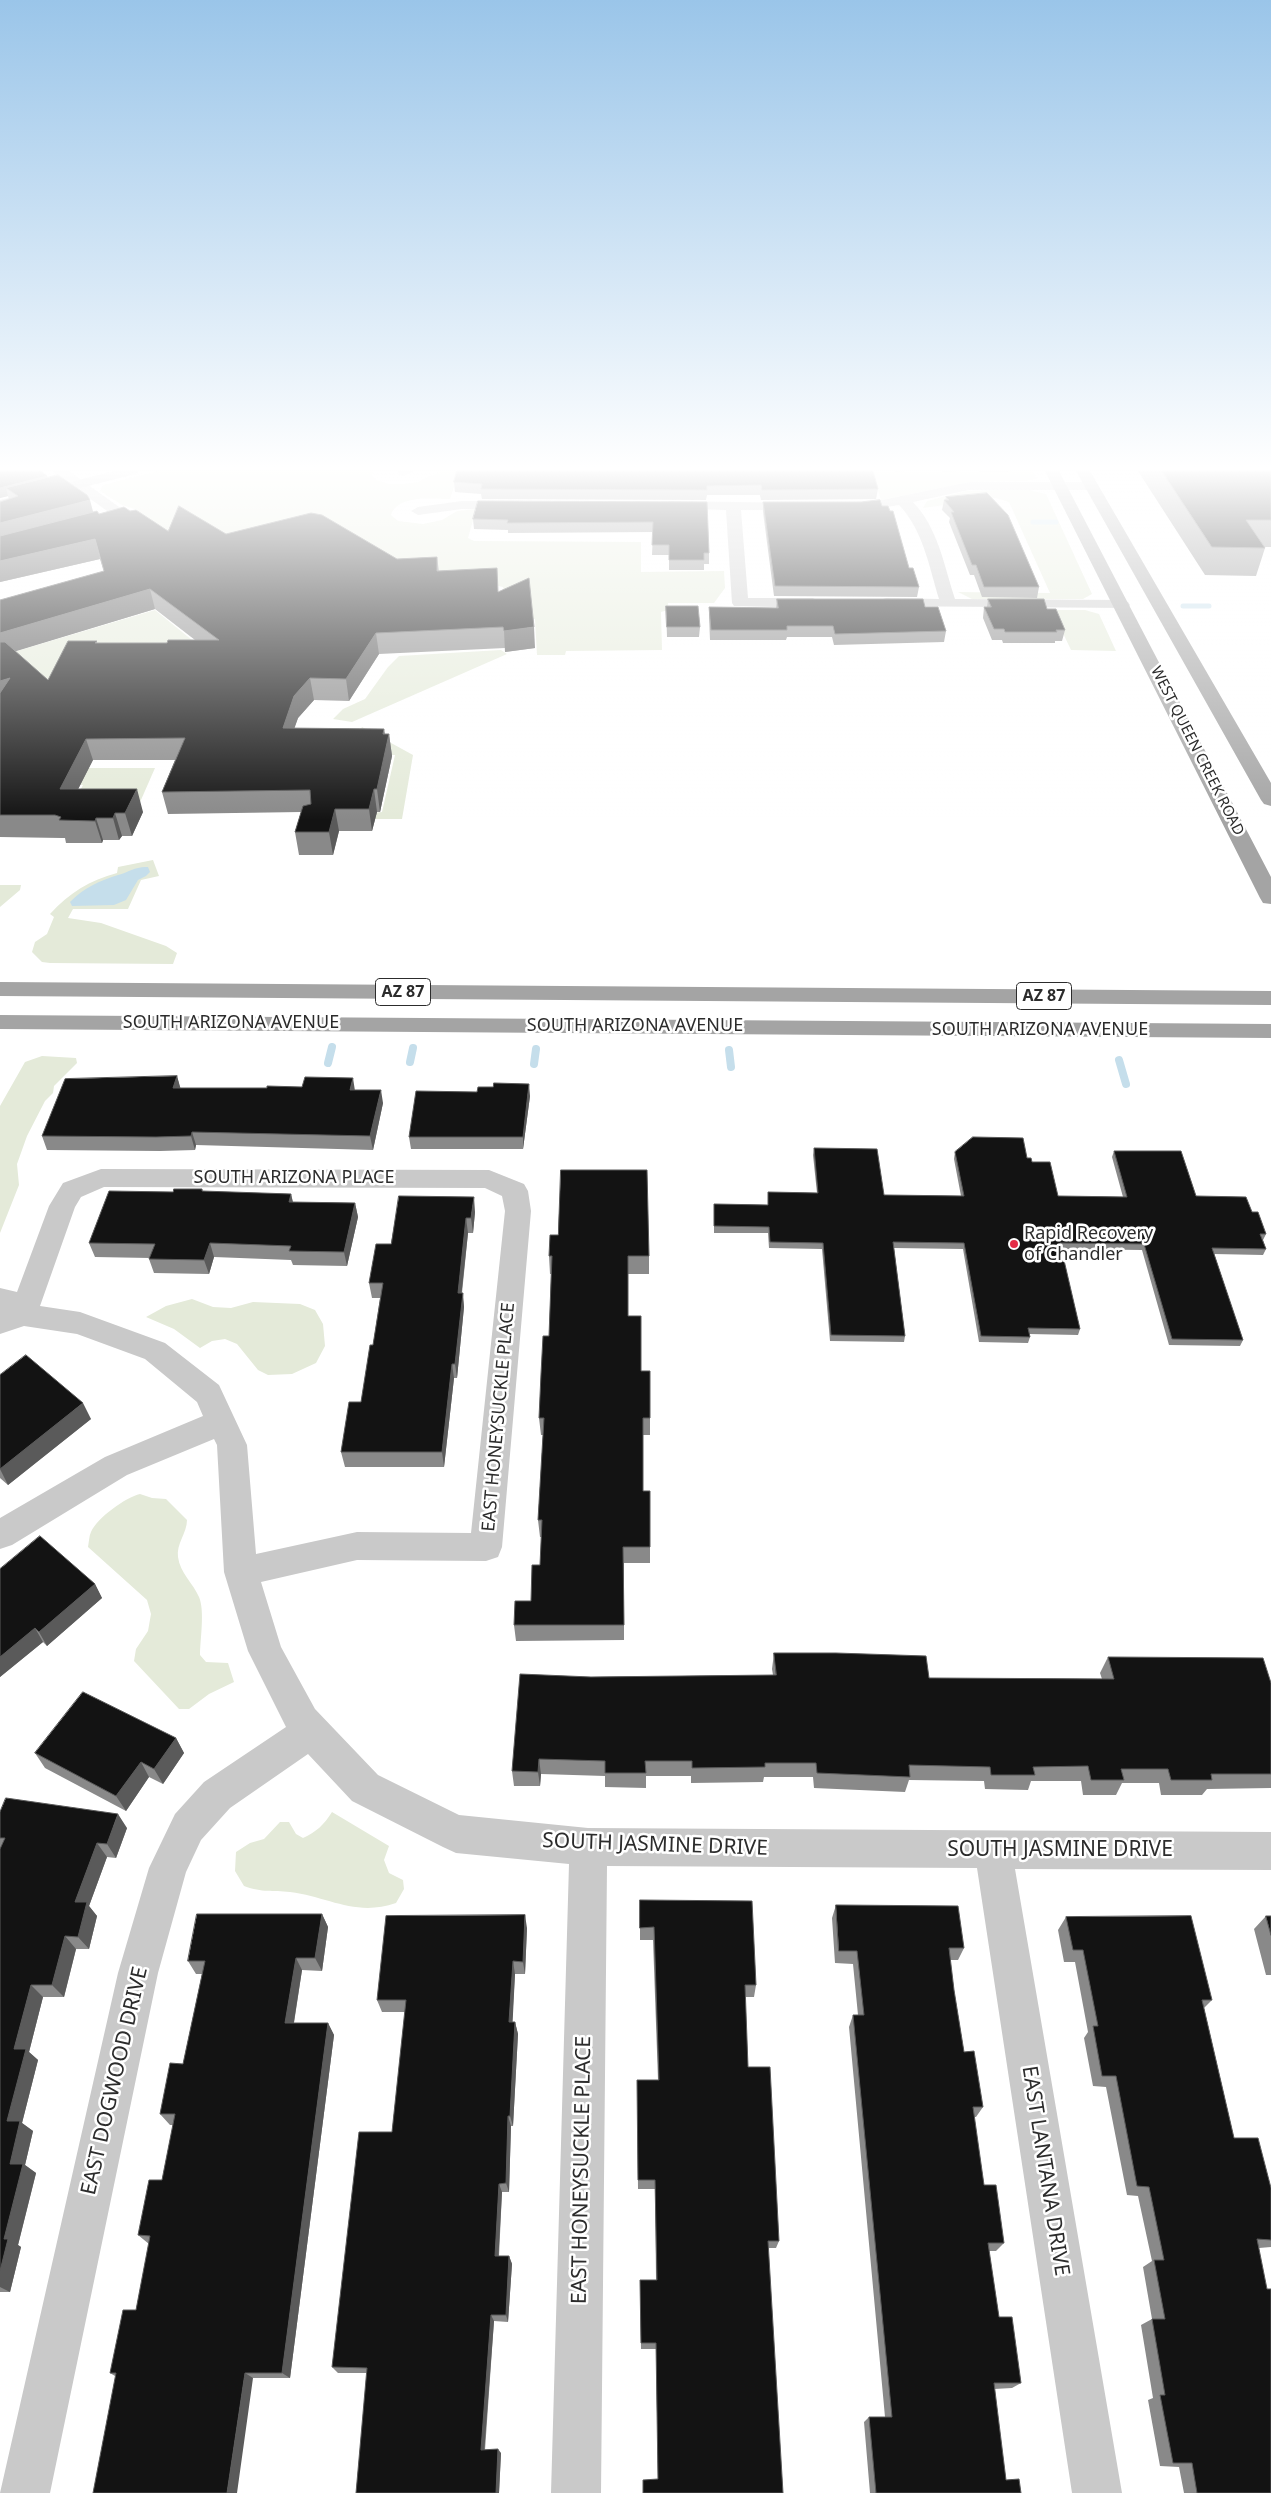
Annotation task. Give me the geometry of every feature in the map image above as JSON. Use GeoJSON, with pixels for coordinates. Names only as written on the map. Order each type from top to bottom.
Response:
{"type":"FeatureCollection","features":[{"type":"Feature","properties":{"kind":"main road","name":"WEST QUEEN CREEK ROAD"},"geometry":{"type":"LineString","coordinates":[[1113,587],[1271,898]]}},
{"type":"Feature","properties":{"kind":"main road","name":"WEST QUEEN CREEK ROAD"},"geometry":{"type":"LineString","coordinates":[[1150,587],[1271,800]]}},
{"type":"Feature","properties":{"kind":"main road","name":"SOUTH ARIZONA AVENUE"},"geometry":{"type":"LineString","coordinates":[[0,989],[1271,998]]}},
{"type":"Feature","properties":{"kind":"main road"},"geometry":{"type":"LineString","coordinates":[[666,994],[666,1027]]}},
{"type":"Feature","properties":{"kind":"main road","name":"SOUTH ARIZONA AVENUE"},"geometry":{"type":"LineString","coordinates":[[0,1022],[1271,1031]]}},
{"type":"Feature","properties":{"kind":"street"},"geometry":{"type":"LineString","coordinates":[[739,587],[740,603],[829,603]]}},
{"type":"Feature","properties":{"kind":"street"},"geometry":{"type":"LineString","coordinates":[[943,587],[948,603]]}},
{"type":"Feature","properties":{"kind":"street"},"geometry":{"type":"LineString","coordinates":[[869,603],[1122,605]]}},
{"type":"Feature","properties":{"kind":"street","name":"SOUTH ARIZONA PLACE"},"geometry":{"type":"LineString","coordinates":[[8,1312],[72,1190],[101,1178],[489,1179],[515,1191]]}},
{"type":"Feature","properties":{"kind":"street","name":"EAST HONEYSUCKLE PLACE"},"geometry":{"type":"LineString","coordinates":[[241,1572],[357,1546],[486,1547],[518,1211],[515,1191]]}},
{"type":"Feature","properties":{"kind":"street","name":"SOUTH JASMINE DRIVE"},"geometry":{"type":"LineString","coordinates":[[8,1312],[80,1323],[155,1351],[208,1394],[232,1445],[241,1572],[265,1651],[302,1721],[365,1788],[456,1834],[588,1848],[1271,1852]]}},
{"type":"Feature","properties":{"kind":"street"},"geometry":{"type":"LineString","coordinates":[[0,1535],[116,1466],[221,1422]]}},
{"type":"Feature","properties":{"kind":"street","name":"EAST DOGWOOD DRIVE"},"geometry":{"type":"LineString","coordinates":[[25,2493],[138,1973],[168,1868],[188,1827],[217,1795],[311,1730]]}},
{"type":"Feature","properties":{"kind":"street","name":"EAST HONEYSUCKLE PLACE"},"geometry":{"type":"LineString","coordinates":[[576,2493],[588,1848]]}},
{"type":"Feature","properties":{"kind":"street","name":"EAST LANTANA DRIVE"},"geometry":{"type":"LineString","coordinates":[[993,1850],[1097,2493]]}},
{"type":"Feature","properties":{"kind":"green space"},"geometry":{"type":"Polygon","coordinates":[[[503,587],[725,587],[714,603],[668,603],[668,610],[661,612],[662,650],[566,651],[565,655],[537,655],[535,619],[508,619],[503,587]]]}},
{"type":"Feature","properties":{"kind":"green space"},"geometry":{"type":"Polygon","coordinates":[[[1047,587],[1089,587],[1092,594],[1083,599],[972,599],[958,592],[1050,593],[1047,587]]]}},
{"type":"Feature","properties":{"kind":"green space"},"geometry":{"type":"Polygon","coordinates":[[[155,610],[203,649],[57,692],[0,656],[155,610]]]}},
{"type":"Feature","properties":{"kind":"green space"},"geometry":{"type":"Polygon","coordinates":[[[1052,610],[1085,610],[1099,614],[1116,651],[1071,650],[1052,610]]]}},
{"type":"Feature","properties":{"kind":"green space"},"geometry":{"type":"Polygon","coordinates":[[[501,650],[507,654],[352,722],[333,719],[343,709],[365,699],[388,667],[399,656],[501,650]]]}},
{"type":"Feature","properties":{"kind":"green space"},"geometry":{"type":"Polygon","coordinates":[[[362,727],[413,755],[402,819],[369,819],[373,813],[382,812],[395,755],[389,755],[357,735],[362,727]]]}},
{"type":"Feature","properties":{"kind":"green space"},"geometry":{"type":"Polygon","coordinates":[[[61,768],[155,768],[137,809],[70,809],[83,785],[73,784],[61,768]]]}},
{"type":"Feature","properties":{"kind":"green space"},"geometry":{"type":"Polygon","coordinates":[[[153,860],[159,876],[141,880],[128,909],[73,909],[68,918],[101,923],[166,946],[177,953],[173,964],[50,963],[42,962],[32,952],[35,942],[47,934],[54,917],[50,914],[72,894],[98,879],[117,873],[118,867],[153,860]]]}},
{"type":"Feature","properties":{"kind":"green space"},"geometry":{"type":"Polygon","coordinates":[[[0,885],[21,885],[20,890],[0,907],[0,885]]]}},
{"type":"Feature","properties":{"kind":"green space"},"geometry":{"type":"Polygon","coordinates":[[[42,1056],[76,1058],[77,1063],[54,1086],[53,1093],[45,1101],[27,1136],[17,1164],[19,1185],[0,1233],[0,1106],[25,1062],[42,1056]]]}},
{"type":"Feature","properties":{"kind":"green space"},"geometry":{"type":"Polygon","coordinates":[[[192,1299],[213,1307],[231,1308],[253,1302],[300,1304],[315,1310],[323,1324],[325,1346],[316,1363],[292,1374],[268,1375],[258,1370],[237,1344],[225,1339],[212,1341],[200,1348],[174,1329],[146,1317],[166,1306],[192,1299]]]}},
{"type":"Feature","properties":{"kind":"green space"},"geometry":{"type":"Polygon","coordinates":[[[140,1494],[152,1498],[166,1499],[187,1520],[178,1557],[181,1568],[201,1603],[200,1655],[206,1662],[228,1663],[234,1682],[209,1694],[189,1709],[179,1709],[134,1661],[136,1649],[148,1631],[151,1614],[147,1600],[88,1547],[89,1537],[94,1526],[120,1504],[140,1494]]]}},
{"type":"Feature","properties":{"kind":"green space"},"geometry":{"type":"Polygon","coordinates":[[[332,1812],[389,1846],[384,1860],[389,1873],[403,1880],[404,1889],[396,1903],[382,1907],[355,1907],[304,1894],[262,1890],[244,1886],[235,1871],[236,1852],[250,1843],[264,1839],[280,1822],[289,1822],[296,1834],[303,1838],[319,1828],[332,1812]]]}},
{"type":"Feature","properties":{"kind":"water"},"geometry":{"type":"Polygon","coordinates":[[[148,867],[150,872],[138,880],[126,900],[114,905],[72,906],[70,902],[81,892],[98,882],[136,868],[148,867]]]}},
{"type":"Feature","properties":{"kind":"building"},"geometry":{"type":"Polygon","coordinates":[[[45,587],[498,587],[498,592],[508,587],[530,587],[534,627],[504,631],[503,627],[376,633],[346,679],[310,678],[294,696],[283,728],[384,729],[383,734],[389,734],[377,789],[374,789],[369,809],[335,809],[329,832],[295,832],[303,806],[311,804],[310,790],[162,792],[185,738],[86,739],[60,789],[137,789],[125,813],[115,813],[113,818],[96,818],[95,821],[59,820],[61,817],[55,815],[0,815],[0,693],[10,678],[0,681],[0,642],[5,642],[48,680],[68,641],[167,643],[168,640],[219,640],[150,589],[0,633],[0,600],[45,587]]]}},
{"type":"Feature","properties":{"kind":"building"},"geometry":{"type":"Polygon","coordinates":[[[777,599],[923,599],[925,607],[938,607],[946,631],[835,634],[833,626],[787,626],[787,630],[711,630],[709,607],[778,608],[777,599]]]}},
{"type":"Feature","properties":{"kind":"building"},"geometry":{"type":"Polygon","coordinates":[[[988,599],[1044,599],[1047,609],[1056,609],[1065,630],[1056,630],[1057,632],[1005,632],[1004,629],[994,629],[984,607],[991,607],[988,599]]]}},
{"type":"Feature","properties":{"kind":"building"},"geometry":{"type":"Polygon","coordinates":[[[666,606],[698,606],[700,627],[667,627],[666,606]]]}},
{"type":"Feature","properties":{"kind":"building"},"geometry":{"type":"Polygon","coordinates":[[[177,1076],[173,1088],[302,1087],[305,1077],[353,1078],[350,1090],[381,1090],[370,1136],[192,1132],[191,1136],[156,1137],[42,1136],[65,1079],[177,1076]]]}},
{"type":"Feature","properties":{"kind":"building"},"geometry":{"type":"Polygon","coordinates":[[[494,1083],[529,1084],[523,1137],[409,1137],[416,1091],[477,1092],[478,1087],[493,1087],[494,1083]]]}},
{"type":"Feature","properties":{"kind":"building","name":"Rapid Recovery of Chandler"},"geometry":{"type":"Polygon","coordinates":[[[973,1137],[1023,1138],[1027,1158],[1031,1158],[1032,1162],[1050,1162],[1058,1196],[1127,1197],[1114,1151],[1181,1151],[1196,1196],[1246,1197],[1252,1212],[1258,1212],[1266,1234],[1260,1234],[1266,1249],[1212,1248],[1243,1340],[1172,1339],[1144,1244],[1060,1243],[1080,1329],[1028,1328],[1030,1337],[981,1336],[964,1243],[893,1242],[905,1336],[831,1335],[823,1243],[770,1242],[769,1227],[714,1226],[714,1204],[768,1205],[768,1192],[818,1193],[814,1148],[877,1149],[884,1195],[964,1196],[955,1152],[973,1137]]]}},
{"type":"Feature","properties":{"kind":"building"},"geometry":{"type":"Polygon","coordinates":[[[561,1170],[647,1170],[649,1256],[628,1256],[628,1316],[641,1316],[641,1371],[650,1371],[650,1418],[643,1418],[643,1491],[650,1491],[650,1547],[623,1547],[624,1625],[514,1625],[515,1601],[531,1601],[532,1565],[540,1565],[542,1520],[538,1520],[544,1418],[539,1418],[543,1336],[549,1336],[552,1256],[549,1256],[550,1235],[558,1235],[561,1170]]]}},
{"type":"Feature","properties":{"kind":"building"},"geometry":{"type":"Polygon","coordinates":[[[174,1189],[291,1194],[289,1202],[355,1203],[344,1252],[289,1251],[291,1246],[210,1243],[204,1260],[149,1259],[155,1244],[89,1243],[109,1191],[173,1192],[174,1189]]]}},
{"type":"Feature","properties":{"kind":"building"},"geometry":{"type":"Polygon","coordinates":[[[399,1196],[474,1197],[471,1218],[466,1218],[458,1293],[463,1293],[455,1364],[452,1364],[442,1452],[341,1452],[349,1402],[361,1402],[370,1345],[373,1345],[383,1283],[369,1283],[376,1244],[391,1244],[399,1196]]]}},
{"type":"Feature","properties":{"kind":"building"},"geometry":{"type":"Polygon","coordinates":[[[26,1355],[83,1403],[0,1469],[0,1375],[26,1355]]]}},
{"type":"Feature","properties":{"kind":"building"},"geometry":{"type":"Polygon","coordinates":[[[40,1536],[95,1584],[39,1632],[35,1628],[0,1657],[0,1569],[40,1536]]]}},
{"type":"Feature","properties":{"kind":"building"},"geometry":{"type":"Polygon","coordinates":[[[774,1653],[926,1656],[929,1678],[1114,1679],[1108,1657],[1263,1658],[1271,1683],[1271,1774],[1211,1774],[1212,1780],[1171,1780],[1168,1769],[1121,1769],[1124,1780],[1091,1780],[1088,1766],[1033,1767],[1035,1775],[991,1775],[990,1767],[909,1765],[910,1777],[817,1773],[816,1763],[765,1763],[765,1767],[692,1768],[692,1761],[645,1761],[646,1773],[605,1773],[605,1761],[539,1759],[538,1772],[512,1771],[520,1674],[591,1677],[776,1675],[774,1653]]]}},
{"type":"Feature","properties":{"kind":"building"},"geometry":{"type":"Polygon","coordinates":[[[83,1692],[176,1738],[154,1769],[141,1762],[116,1796],[35,1753],[83,1692]]]}},
{"type":"Feature","properties":{"kind":"building"},"geometry":{"type":"Polygon","coordinates":[[[6,1798],[118,1814],[107,1844],[97,1843],[75,1902],[87,1902],[78,1937],[65,1936],[52,1985],[31,1985],[14,2049],[26,2049],[7,2121],[20,2121],[10,2164],[23,2164],[4,2239],[8,2239],[0,2271],[0,1849],[5,1838],[0,1838],[0,1812],[6,1798]]]}},
{"type":"Feature","properties":{"kind":"building"},"geometry":{"type":"Polygon","coordinates":[[[640,1900],[752,1901],[756,1985],[745,1985],[748,2067],[770,2067],[779,2241],[768,2241],[783,2493],[643,2493],[643,2480],[658,2479],[656,2343],[641,2343],[640,2280],[657,2280],[655,2180],[638,2180],[637,2080],[659,2080],[654,1927],[640,1928],[640,1900]]]}},
{"type":"Feature","properties":{"kind":"building"},"geometry":{"type":"Polygon","coordinates":[[[836,1905],[958,1906],[964,1948],[949,1948],[954,1990],[964,2052],[974,2051],[983,2107],[973,2107],[984,2185],[996,2185],[1004,2243],[988,2243],[999,2317],[1012,2317],[1021,2383],[994,2383],[1006,2480],[1019,2479],[1021,2493],[876,2493],[869,2417],[892,2417],[853,2015],[864,2015],[857,1951],[839,1951],[836,1905]]]}},
{"type":"Feature","properties":{"kind":"building"},"geometry":{"type":"Polygon","coordinates":[[[197,1914],[322,1914],[315,1958],[296,1958],[285,2023],[328,2023],[282,2373],[245,2373],[227,2493],[93,2493],[116,2373],[110,2373],[123,2310],[136,2310],[150,2236],[138,2235],[149,2180],[162,2180],[175,2114],[160,2114],[170,2063],[183,2064],[205,1961],[188,1961],[197,1914]]]}},
{"type":"Feature","properties":{"kind":"building"},"geometry":{"type":"Polygon","coordinates":[[[525,1915],[523,1962],[513,1961],[509,2022],[515,2022],[510,2116],[508,2116],[506,2183],[499,2184],[495,2256],[509,2256],[506,2315],[491,2315],[481,2450],[498,2449],[496,2493],[356,2493],[367,2368],[332,2367],[359,2132],[392,2132],[406,2000],[377,2000],[386,1916],[525,1915]]]}},
{"type":"Feature","properties":{"kind":"building"},"geometry":{"type":"Polygon","coordinates":[[[1191,1916],[1212,2000],[1202,2000],[1234,2138],[1258,2138],[1271,2188],[1271,2240],[1257,2239],[1267,2289],[1271,2289],[1271,2493],[1197,2493],[1192,2463],[1173,2463],[1160,2395],[1165,2395],[1152,2319],[1165,2319],[1154,2260],[1164,2260],[1149,2187],[1137,2186],[1116,2076],[1102,2076],[1093,2026],[1098,2026],[1083,1950],[1073,1950],[1066,1917],[1191,1916]]]}},
{"type":"Feature","properties":{"kind":"building"},"geometry":{"type":"Polygon","coordinates":[[[1266,1916],[1271,1916],[1271,1935],[1266,1916]]]}},
{"type":"Feature","properties":{"kind":"waterway"},"geometry":{"type":"LineString","coordinates":[[1183,606],[1209,606]]}},
{"type":"Feature","properties":{"kind":"waterway"},"geometry":{"type":"LineString","coordinates":[[328,1063],[332,1047]]}},
{"type":"Feature","properties":{"kind":"waterway"},"geometry":{"type":"LineString","coordinates":[[410,1062],[413,1048]]}},
{"type":"Feature","properties":{"kind":"waterway"},"geometry":{"type":"LineString","coordinates":[[534,1064],[536,1049]]}},
{"type":"Feature","properties":{"kind":"waterway"},"geometry":{"type":"LineString","coordinates":[[729,1050],[731,1067]]}},
{"type":"Feature","properties":{"kind":"waterway"},"geometry":{"type":"LineString","coordinates":[[1119,1060],[1126,1084]]}},
{"type":"Feature","properties":{"kind":"place","name":"Rapid Recovery of Chandler"},"geometry":{"type":"Point","coordinates":[1014,1244]}}]}
